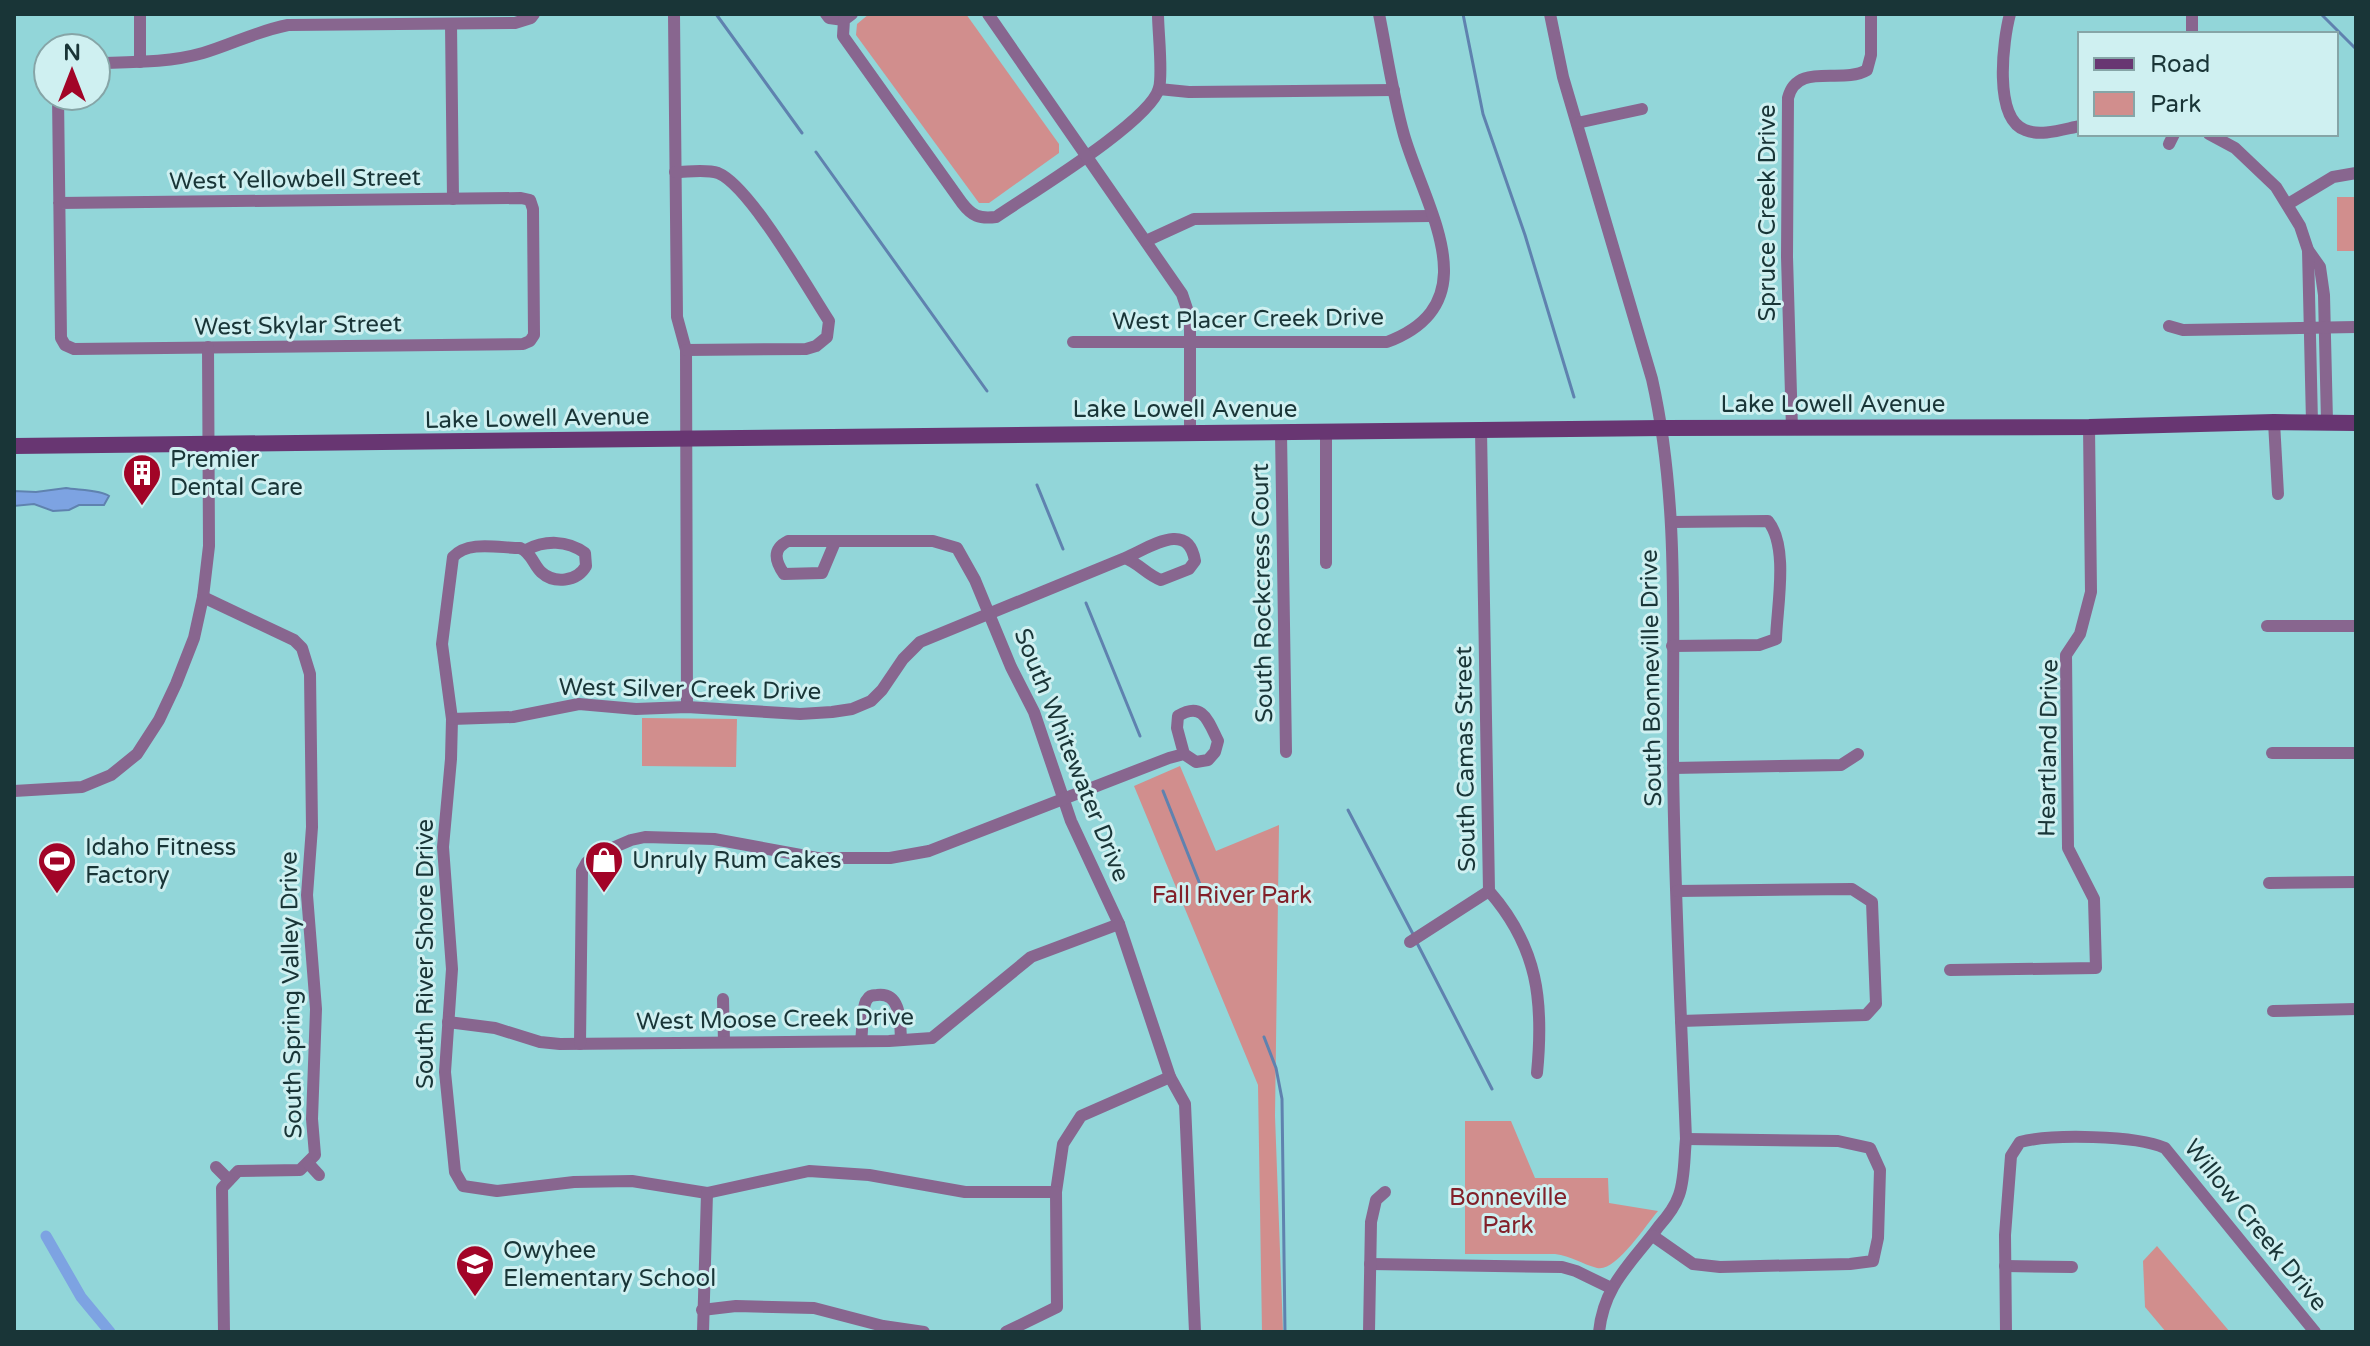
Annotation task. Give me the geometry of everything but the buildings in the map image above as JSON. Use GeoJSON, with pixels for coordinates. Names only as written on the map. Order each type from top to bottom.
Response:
{"type":"FeatureCollection","features":[{"type":"Feature","properties":{"kind":"main road","name":"Lake Lowell Avenue"},"geometry":{"type":"LineString","coordinates":[[14,446],[2356,423]]}},
{"type":"Feature","properties":{"kind":"street"},"geometry":{"type":"LineString","coordinates":[[140,14],[140,62]]}},
{"type":"Feature","properties":{"kind":"street"},"geometry":{"type":"LineString","coordinates":[[674,14],[677,317],[686,350],[687,707]]}},
{"type":"Feature","properties":{"kind":"street"},"geometry":{"type":"LineString","coordinates":[[826,14],[829,18],[848,17],[843,36],[971,214],[982,218],[996,217],[1087,155],[1146,108],[1159,89],[1158,14]]}},
{"type":"Feature","properties":{"kind":"street"},"geometry":{"type":"LineString","coordinates":[[988,14],[1182,294],[1190,318],[1190,433]]}},
{"type":"Feature","properties":{"kind":"street","name":"West Placer Creek Drive"},"geometry":{"type":"LineString","coordinates":[[1073,342],[1387,342],[1409,334],[1426,319],[1442,293],[1446,262],[1404,135],[1379,14]]}},
{"type":"Feature","properties":{"kind":"street","name":"South Bonneville Drive"},"geometry":{"type":"LineString","coordinates":[[1550,14],[1563,77],[1652,379],[1663,428],[1672,522],[1673,768],[1686,1139],[1680,1194],[1653,1236],[1611,1288],[1601,1314],[1599,1332]]}},
{"type":"Feature","properties":{"kind":"street","name":"Spruce Creek Drive"},"geometry":{"type":"LineString","coordinates":[[1792,429],[1787,257],[1788,98],[1791,88],[1802,78],[1858,76],[1867,70],[1871,55],[1871,14]]}},
{"type":"Feature","properties":{"kind":"street"},"geometry":{"type":"LineString","coordinates":[[2010,14],[2005,41],[2004,92],[2010,117],[2024,130],[2035,132],[2078,126]]}},
{"type":"Feature","properties":{"kind":"street"},"geometry":{"type":"LineString","coordinates":[[112,63],[170,60],[204,52],[258,31],[288,25],[515,23],[533,16]]}},
{"type":"Feature","properties":{"kind":"street"},"geometry":{"type":"LineString","coordinates":[[451,24],[453,199]]}},
{"type":"Feature","properties":{"kind":"street"},"geometry":{"type":"LineString","coordinates":[[1159,89],[1189,92],[1394,90]]}},
{"type":"Feature","properties":{"kind":"street"},"geometry":{"type":"LineString","coordinates":[[1577,123],[1642,109]]}},
{"type":"Feature","properties":{"kind":"street"},"geometry":{"type":"LineString","coordinates":[[58,112],[59,203]]}},
{"type":"Feature","properties":{"kind":"street"},"geometry":{"type":"LineString","coordinates":[[2213,136],[2235,148],[2260,170],[2288,204],[2300,226],[2308,250],[2311,328],[2320,422]]}},
{"type":"Feature","properties":{"kind":"street"},"geometry":{"type":"LineString","coordinates":[[675,172],[715,172],[729,179],[753,207],[829,321],[827,337],[806,349],[686,350]]}},
{"type":"Feature","properties":{"kind":"street"},"geometry":{"type":"LineString","coordinates":[[2288,204],[2333,177],[2356,173]]}},
{"type":"Feature","properties":{"kind":"street","name":"West Yellowbell Street"},"geometry":{"type":"LineString","coordinates":[[59,203],[530,200],[533,209],[534,335],[530,341]]}},
{"type":"Feature","properties":{"kind":"street","name":"West Skylar Street"},"geometry":{"type":"LineString","coordinates":[[59,203],[61,338],[65,345],[74,349],[523,344],[530,341]]}},
{"type":"Feature","properties":{"kind":"street"},"geometry":{"type":"LineString","coordinates":[[1146,241],[1194,219],[1431,216]]}},
{"type":"Feature","properties":{"kind":"street"},"geometry":{"type":"LineString","coordinates":[[2308,250],[2320,267],[2325,328],[2320,422]]}},
{"type":"Feature","properties":{"kind":"street"},"geometry":{"type":"LineString","coordinates":[[2169,326],[2183,330],[2356,327]]}},
{"type":"Feature","properties":{"kind":"street"},"geometry":{"type":"LineString","coordinates":[[14,791],[82,787],[111,775],[137,754],[159,720],[176,684],[194,638],[209,546],[208,347]]}},
{"type":"Feature","properties":{"kind":"street"},"geometry":{"type":"LineString","coordinates":[[2274,422],[2278,494]]}},
{"type":"Feature","properties":{"kind":"street","name":"Heartland Drive"},"geometry":{"type":"LineString","coordinates":[[1950,970],[2096,968],[2094,899],[2068,848],[2066,655],[2080,634],[2091,592],[2089,427]]}},
{"type":"Feature","properties":{"kind":"street","name":"South Camas Street"},"geometry":{"type":"LineString","coordinates":[[1481,430],[1489,891],[1510,916],[1531,956],[1538,992],[1540,1030],[1537,1073]]}},
{"type":"Feature","properties":{"kind":"street"},"geometry":{"type":"LineString","coordinates":[[1326,432],[1326,563]]}},
{"type":"Feature","properties":{"kind":"street","name":"South Rockcress Court"},"geometry":{"type":"LineString","coordinates":[[1281,433],[1286,752]]}},
{"type":"Feature","properties":{"kind":"street"},"geometry":{"type":"LineString","coordinates":[[1672,522],[1768,521],[1775,530],[1780,550],[1776,639],[1759,645],[1672,646]]}},
{"type":"Feature","properties":{"kind":"street","name":"West Silver Creek Drive"},"geometry":{"type":"LineString","coordinates":[[452,719],[513,717],[579,704],[636,709],[687,707],[800,714],[852,709],[871,701],[920,642],[1172,538],[1183,539],[1193,548],[1195,561],[1189,569],[1161,580],[1149,576],[1139,564],[1125,558]]}},
{"type":"Feature","properties":{"kind":"street"},"geometry":{"type":"LineString","coordinates":[[788,541],[835,542],[822,573],[784,574],[777,564],[776,553],[788,541]]}},
{"type":"Feature","properties":{"kind":"street","name":"South Whitewater Drive"},"geometry":{"type":"LineString","coordinates":[[835,542],[933,541],[957,548],[989,613],[1034,712],[1064,800],[1119,924],[1170,1077],[1185,1104],[1195,1332]]}},
{"type":"Feature","properties":{"kind":"street"},"geometry":{"type":"LineString","coordinates":[[536,545],[574,545],[585,553],[586,566],[577,577],[566,580],[549,577],[541,572],[526,550],[536,545]]}},
{"type":"Feature","properties":{"kind":"street","name":"South River Shore Drive"},"geometry":{"type":"LineString","coordinates":[[526,550],[472,547],[462,549],[453,557],[442,644],[452,719],[443,847],[452,969],[445,1072],[455,1172],[463,1186],[497,1191],[574,1182],[632,1181],[707,1193]]}},
{"type":"Feature","properties":{"kind":"street","name":"South Spring Valley Drive"},"geometry":{"type":"LineString","coordinates":[[203,597],[294,640],[302,648],[310,674],[312,827],[307,895],[316,1009],[312,1119],[315,1155],[300,1170],[238,1171],[229,1180]]}},
{"type":"Feature","properties":{"kind":"street"},"geometry":{"type":"LineString","coordinates":[[2267,626],[2356,626]]}},
{"type":"Feature","properties":{"kind":"street"},"geometry":{"type":"LineString","coordinates":[[2272,753],[2356,753]]}},
{"type":"Feature","properties":{"kind":"street"},"geometry":{"type":"LineString","coordinates":[[580,1044],[582,871],[587,862],[603,852],[631,840],[686,837],[743,843],[817,858],[890,858],[929,851],[1184,754]]}},
{"type":"Feature","properties":{"kind":"street"},"geometry":{"type":"LineString","coordinates":[[1673,768],[1841,765],[1858,754]]}},
{"type":"Feature","properties":{"kind":"street"},"geometry":{"type":"LineString","coordinates":[[2269,883],[2356,882]]}},
{"type":"Feature","properties":{"kind":"street"},"geometry":{"type":"LineString","coordinates":[[1677,891],[1852,889],[1872,902],[1875,970],[1876,1004],[1866,1015],[1681,1021]]}},
{"type":"Feature","properties":{"kind":"street"},"geometry":{"type":"LineString","coordinates":[[1410,942],[1489,891]]}},
{"type":"Feature","properties":{"kind":"street","name":"West Moose Creek Drive"},"geometry":{"type":"LineString","coordinates":[[448,1022],[495,1028],[540,1042],[580,1044],[932,1038],[1031,957],[1119,924]]}},
{"type":"Feature","properties":{"kind":"street"},"geometry":{"type":"LineString","coordinates":[[861,1041],[866,1002],[871,996],[881,994],[891,997],[897,1005],[901,1040]]}},
{"type":"Feature","properties":{"kind":"street"},"geometry":{"type":"LineString","coordinates":[[723,999],[724,1042]]}},
{"type":"Feature","properties":{"kind":"street"},"geometry":{"type":"LineString","coordinates":[[2273,1011],[2356,1009]]}},
{"type":"Feature","properties":{"kind":"street"},"geometry":{"type":"LineString","coordinates":[[1006,1332],[1057,1307],[1056,1192],[1063,1144],[1081,1116],[1170,1077]]}},
{"type":"Feature","properties":{"kind":"street"},"geometry":{"type":"LineString","coordinates":[[1653,1236],[1693,1264],[1720,1267],[1873,1261],[1878,1238],[1880,1170],[1870,1148],[1838,1141],[1686,1139]]}},
{"type":"Feature","properties":{"kind":"street","name":"Willow Creek Drive"},"geometry":{"type":"LineString","coordinates":[[2005,1266],[2011,1156],[2020,1142],[2034,1139],[2151,1142],[2165,1148],[2315,1332]]}},
{"type":"Feature","properties":{"kind":"street"},"geometry":{"type":"LineString","coordinates":[[308,1163],[319,1175]]}},
{"type":"Feature","properties":{"kind":"street"},"geometry":{"type":"LineString","coordinates":[[216,1167],[229,1180],[222,1188],[224,1332]]}},
{"type":"Feature","properties":{"kind":"street"},"geometry":{"type":"LineString","coordinates":[[703,1332],[707,1193],[809,1171],[869,1175],[965,1192],[1056,1192]]}},
{"type":"Feature","properties":{"kind":"street"},"geometry":{"type":"LineString","coordinates":[[1369,1332],[1371,1222],[1376,1200],[1385,1192]]}},
{"type":"Feature","properties":{"kind":"street"},"geometry":{"type":"LineString","coordinates":[[1370,1264],[1562,1267],[1611,1288]]}},
{"type":"Feature","properties":{"kind":"street"},"geometry":{"type":"LineString","coordinates":[[2006,1332],[2005,1266],[2072,1267]]}},
{"type":"Feature","properties":{"kind":"street"},"geometry":{"type":"LineString","coordinates":[[702,1310],[736,1306],[814,1308],[883,1326],[924,1332]]}},
{"type":"Feature","properties":{"kind":"green space"},"geometry":{"type":"Polygon","coordinates":[[[869,14],[966,14],[1059,144],[1059,153],[989,203],[979,203],[856,35],[857,24],[869,14]]]}},
{"type":"Feature","properties":{"kind":"green space"},"geometry":{"type":"Polygon","coordinates":[[[2337,197],[2356,197],[2356,251],[2337,251],[2337,197]]]}},
{"type":"Feature","properties":{"kind":"green space"},"geometry":{"type":"Polygon","coordinates":[[[642,718],[737,719],[736,767],[642,766],[642,718]]]}},
{"type":"Feature","properties":{"kind":"green space","name":"Fall River Park"},"geometry":{"type":"Polygon","coordinates":[[[1180,766],[1216,851],[1279,825],[1275,1116],[1283,1332],[1262,1332],[1258,1085],[1134,786],[1180,766]]]}},
{"type":"Feature","properties":{"kind":"green space","name":"Bonneville Park"},"geometry":{"type":"Polygon","coordinates":[[[1465,1121],[1511,1121],[1535,1178],[1608,1178],[1609,1203],[1658,1211],[1621,1256],[1604,1268],[1555,1254],[1465,1254],[1465,1121]]]}},
{"type":"Feature","properties":{"kind":"green space"},"geometry":{"type":"Polygon","coordinates":[[[2157,1246],[2230,1332],[2166,1332],[2145,1307],[2143,1261],[2157,1246]]]}},
{"type":"Feature","properties":{"kind":"water"},"geometry":{"type":"Polygon","coordinates":[[[66,488],[109,496],[104,505],[79,505],[69,510],[53,511],[34,504],[14,506],[14,491],[66,488]]]}},
{"type":"Feature","properties":{"kind":"waterway"},"geometry":{"type":"LineString","coordinates":[[716,14],[802,133]]}},
{"type":"Feature","properties":{"kind":"waterway"},"geometry":{"type":"LineString","coordinates":[[1463,14],[1483,114],[1525,235],[1574,397]]}},
{"type":"Feature","properties":{"kind":"waterway"},"geometry":{"type":"LineString","coordinates":[[2321,14],[2356,49]]}},
{"type":"Feature","properties":{"kind":"waterway"},"geometry":{"type":"LineString","coordinates":[[816,152],[987,391]]}},
{"type":"Feature","properties":{"kind":"waterway"},"geometry":{"type":"LineString","coordinates":[[1037,485],[1063,549]]}},
{"type":"Feature","properties":{"kind":"waterway"},"geometry":{"type":"LineString","coordinates":[[1086,603],[1140,736]]}},
{"type":"Feature","properties":{"kind":"waterway"},"geometry":{"type":"LineString","coordinates":[[1163,791],[1205,897]]}},
{"type":"Feature","properties":{"kind":"waterway"},"geometry":{"type":"LineString","coordinates":[[1348,810],[1414,936]]}},
{"type":"Feature","properties":{"kind":"waterway"},"geometry":{"type":"LineString","coordinates":[[1417,943],[1492,1089]]}},
{"type":"Feature","properties":{"kind":"waterway"},"geometry":{"type":"LineString","coordinates":[[1264,1037],[1276,1068],[1282,1099],[1285,1332]]}},
{"type":"Feature","properties":{"kind":"waterway"},"geometry":{"type":"LineString","coordinates":[[46,1236],[81,1297],[110,1332]]}},
{"type":"Feature","properties":{"kind":"place","name":"Premier Dental Care"},"geometry":{"type":"Point","coordinates":[142,507]}},
{"type":"Feature","properties":{"kind":"place","name":"Unruly Rum Cakes"},"geometry":{"type":"Point","coordinates":[604,894]}},
{"type":"Feature","properties":{"kind":"place","name":"Idaho Fitness Factory"},"geometry":{"type":"Point","coordinates":[57,895]}},
{"type":"Feature","properties":{"kind":"place","name":"Owyhee Elementary School"},"geometry":{"type":"Point","coordinates":[475,1298]}}]}
